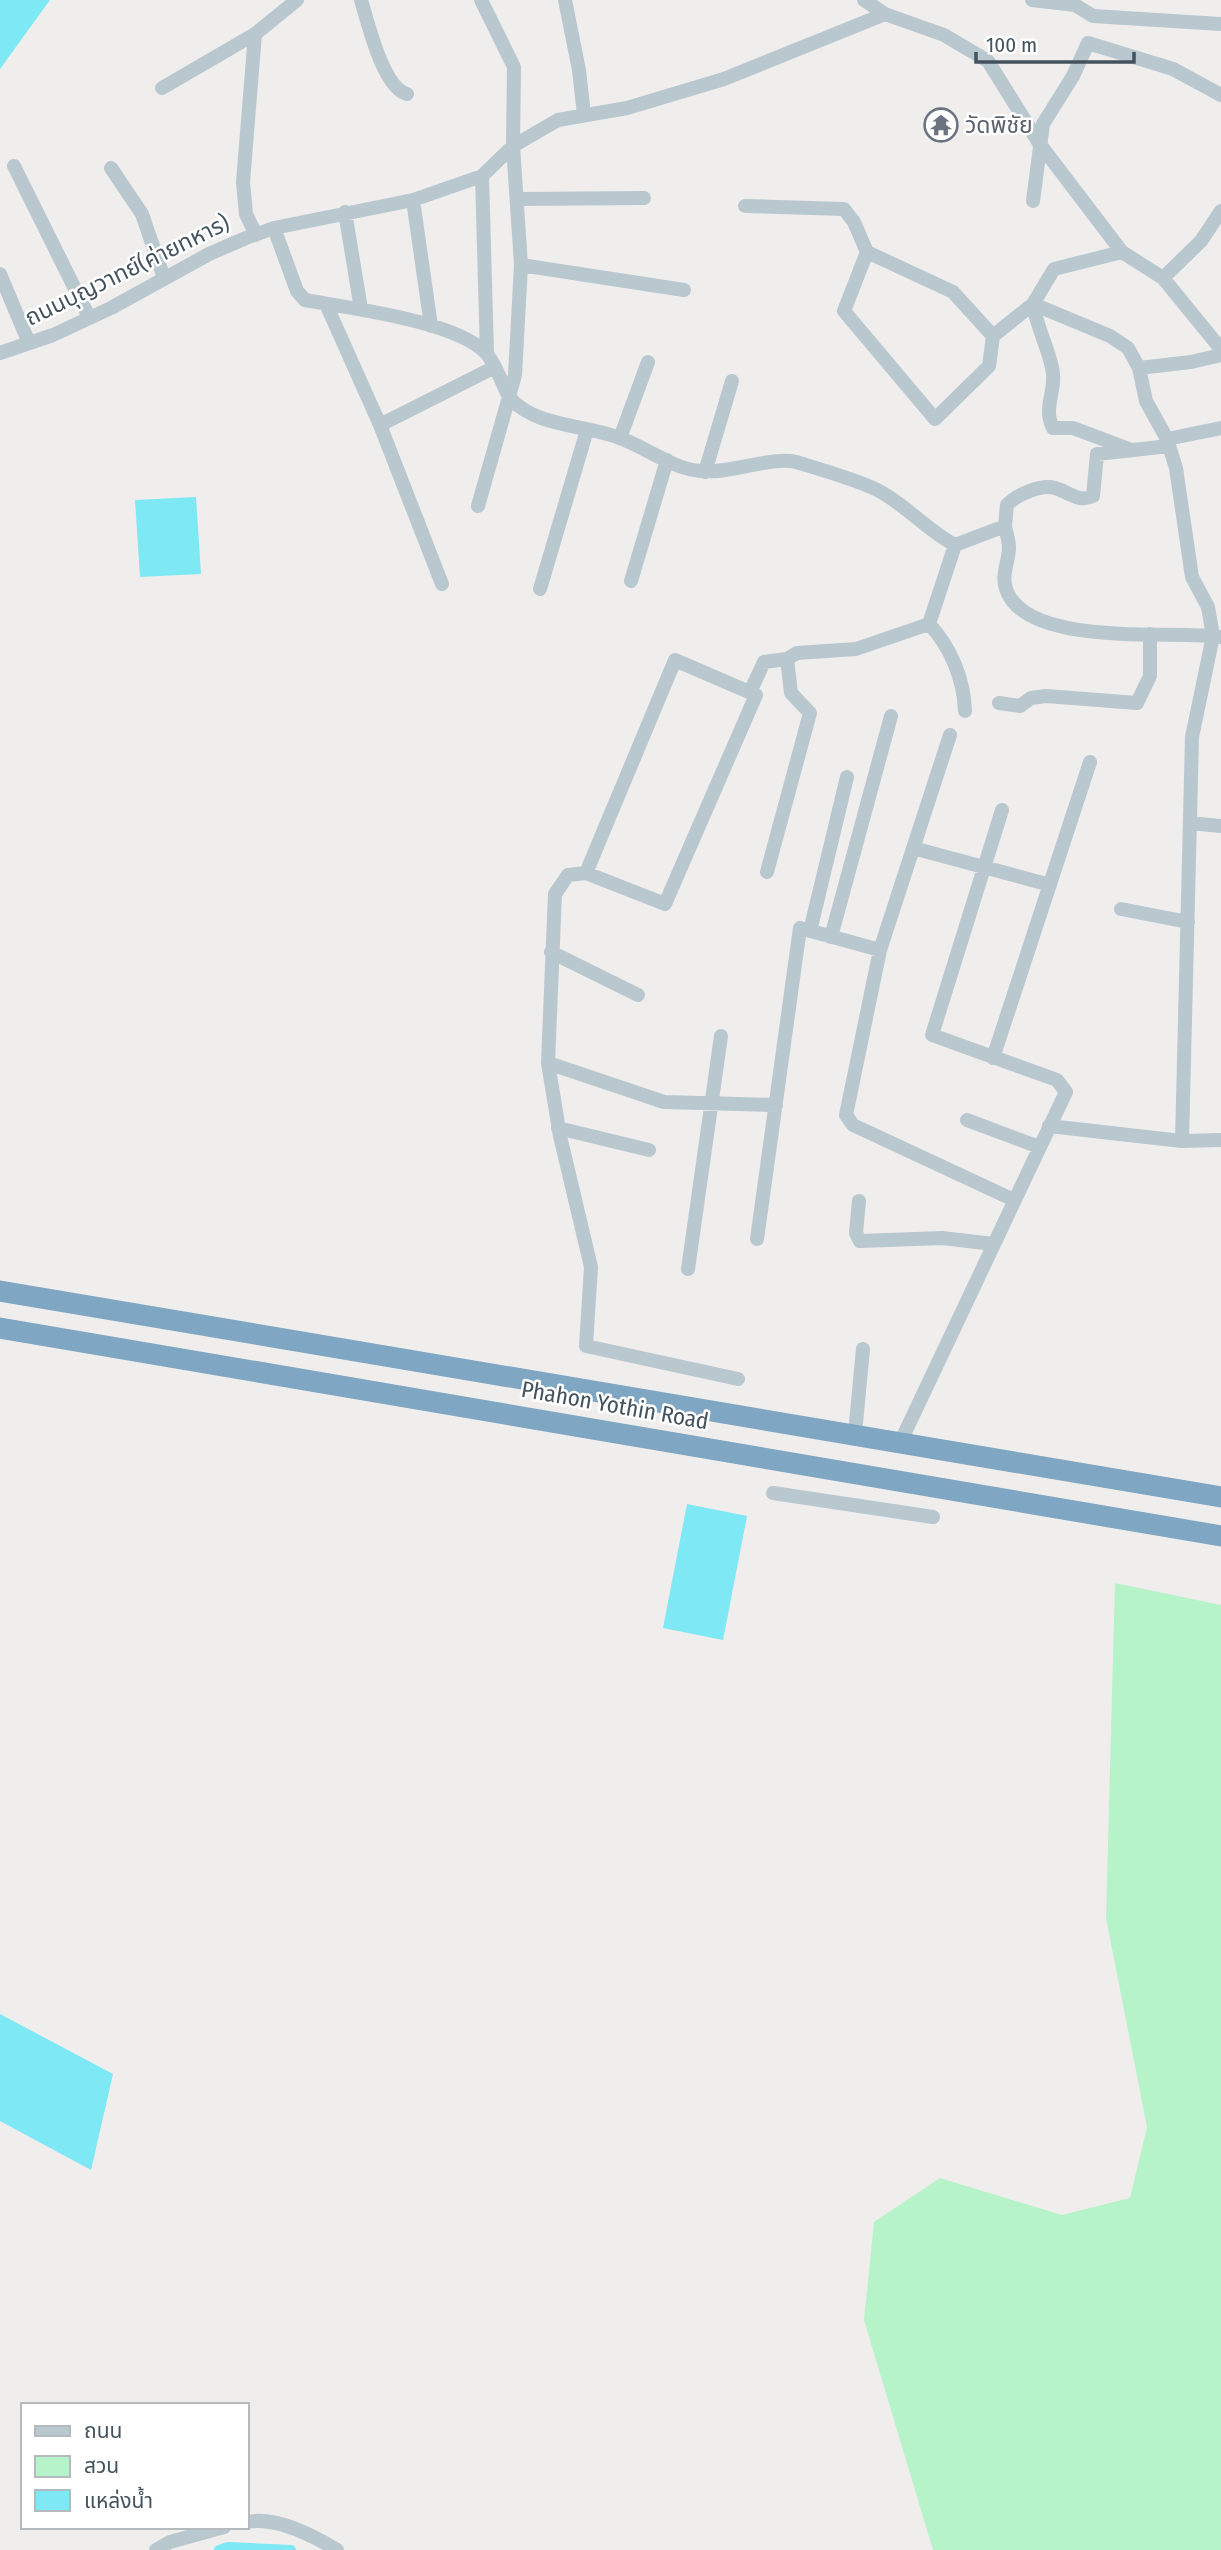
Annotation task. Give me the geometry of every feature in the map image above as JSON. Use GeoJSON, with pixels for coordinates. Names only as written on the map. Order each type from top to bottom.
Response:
{"type":"FeatureCollection","features":[{"type":"Feature","properties":{"kind":"highway","name":"Phahon Yothin Road"},"geometry":{"type":"LineString","coordinates":[[0,1291],[1221,1497]]}},
{"type":"Feature","properties":{"kind":"highway","name":"Phahon Yothin Road"},"geometry":{"type":"LineString","coordinates":[[0,1328],[250,1368],[1221,1536]]}},
{"type":"Feature","properties":{"kind":"highway"},"geometry":{"type":"LineString","coordinates":[[933,1488],[941,1450]]}},
{"type":"Feature","properties":{"kind":"street"},"geometry":{"type":"LineString","coordinates":[[162,88],[255,34],[298,0]]}},
{"type":"Feature","properties":{"kind":"street"},"geometry":{"type":"LineString","coordinates":[[361,0],[389,78],[398,91],[408,94]]}},
{"type":"Feature","properties":{"kind":"street"},"geometry":{"type":"LineString","coordinates":[[478,506],[515,375],[521,265],[513,146],[514,67],[481,0]]}},
{"type":"Feature","properties":{"kind":"street"},"geometry":{"type":"LineString","coordinates":[[565,0],[579,70],[584,115]]}},
{"type":"Feature","properties":{"kind":"street"},"geometry":{"type":"LineString","coordinates":[[864,0],[885,14],[944,35],[988,61],[1038,143],[1122,252],[1163,278],[1221,349]]}},
{"type":"Feature","properties":{"kind":"street"},"geometry":{"type":"LineString","coordinates":[[1032,0],[1075,5],[1093,16],[1221,24]]}},
{"type":"Feature","properties":{"kind":"street"},"geometry":{"type":"LineString","coordinates":[[885,14],[724,79],[627,108],[558,120],[513,146],[482,176],[487,354],[509,397],[528,412],[620,438],[685,469],[705,472],[778,461],[795,462],[881,492],[933,533],[955,545],[1005,526]]}},
{"type":"Feature","properties":{"kind":"street"},"geometry":{"type":"LineString","coordinates":[[1033,201],[1038,143],[1046,118],[1073,76],[1088,43],[1093,16]]}},
{"type":"Feature","properties":{"kind":"street"},"geometry":{"type":"LineString","coordinates":[[255,34],[243,182],[246,214],[256,235]]}},
{"type":"Feature","properties":{"kind":"street"},"geometry":{"type":"LineString","coordinates":[[1088,43],[1173,69],[1221,94]]}},
{"type":"Feature","properties":{"kind":"street"},"geometry":{"type":"LineString","coordinates":[[14,166],[89,317]]}},
{"type":"Feature","properties":{"kind":"street"},"geometry":{"type":"LineString","coordinates":[[111,167],[142,214],[164,278]]}},
{"type":"Feature","properties":{"kind":"street","name":"ถนนบุญวาทย์(ค่ายทหาร)"},"geometry":{"type":"LineString","coordinates":[[0,353],[89,317],[209,254],[274,228],[413,200],[482,176]]}},
{"type":"Feature","properties":{"kind":"street"},"geometry":{"type":"LineString","coordinates":[[517,199],[644,198]]}},
{"type":"Feature","properties":{"kind":"street"},"geometry":{"type":"LineString","coordinates":[[413,200],[431,326]]}},
{"type":"Feature","properties":{"kind":"street"},"geometry":{"type":"LineString","coordinates":[[745,206],[844,209],[854,222],[867,252],[953,292],[993,336]]}},
{"type":"Feature","properties":{"kind":"street"},"geometry":{"type":"LineString","coordinates":[[1163,278],[1201,241],[1221,211]]}},
{"type":"Feature","properties":{"kind":"street"},"geometry":{"type":"LineString","coordinates":[[345,212],[361,309]]}},
{"type":"Feature","properties":{"kind":"street"},"geometry":{"type":"LineString","coordinates":[[274,228],[301,298],[431,326],[459,337],[487,354]]}},
{"type":"Feature","properties":{"kind":"street"},"geometry":{"type":"LineString","coordinates":[[867,252],[844,311],[935,419],[989,366],[993,336],[1033,304],[1054,269],[1122,252]]}},
{"type":"Feature","properties":{"kind":"street"},"geometry":{"type":"LineString","coordinates":[[521,265],[684,290]]}},
{"type":"Feature","properties":{"kind":"street"},"geometry":{"type":"LineString","coordinates":[[0,274],[29,343]]}},
{"type":"Feature","properties":{"kind":"street"},"geometry":{"type":"LineString","coordinates":[[326,304],[380,425],[442,584]]}},
{"type":"Feature","properties":{"kind":"street"},"geometry":{"type":"LineString","coordinates":[[1033,304],[1110,336],[1128,348],[1139,368],[1146,401],[1168,442],[1176,468],[1192,577],[1208,607],[1217,636],[1192,737],[1182,1141]]}},
{"type":"Feature","properties":{"kind":"street"},"geometry":{"type":"LineString","coordinates":[[1033,304],[1038,334],[1053,375],[1048,400],[1053,428],[1073,428],[1131,450]]}},
{"type":"Feature","properties":{"kind":"street"},"geometry":{"type":"LineString","coordinates":[[1139,368],[1191,362],[1221,355]]}},
{"type":"Feature","properties":{"kind":"street"},"geometry":{"type":"LineString","coordinates":[[620,438],[648,362]]}},
{"type":"Feature","properties":{"kind":"street"},"geometry":{"type":"LineString","coordinates":[[380,425],[493,368]]}},
{"type":"Feature","properties":{"kind":"street"},"geometry":{"type":"LineString","coordinates":[[705,472],[732,381]]}},
{"type":"Feature","properties":{"kind":"street"},"geometry":{"type":"LineString","coordinates":[[1217,636],[1092,631],[1041,622],[1021,612],[1012,601],[1003,575],[1009,545],[1005,526],[1009,502],[1041,488],[1055,488],[1075,497],[1090,498],[1095,488],[1096,455],[1131,450],[1221,428]]}},
{"type":"Feature","properties":{"kind":"street"},"geometry":{"type":"LineString","coordinates":[[540,589],[587,430]]}},
{"type":"Feature","properties":{"kind":"street"},"geometry":{"type":"LineString","coordinates":[[631,581],[667,460]]}},
{"type":"Feature","properties":{"kind":"street"},"geometry":{"type":"LineString","coordinates":[[929,624],[955,545]]}},
{"type":"Feature","properties":{"kind":"street"},"geometry":{"type":"LineString","coordinates":[[750,692],[764,662],[787,659],[797,653],[856,649],[929,624]]}},
{"type":"Feature","properties":{"kind":"street"},"geometry":{"type":"LineString","coordinates":[[929,624],[946,645],[964,688],[965,711]]}},
{"type":"Feature","properties":{"kind":"street"},"geometry":{"type":"LineString","coordinates":[[999,703],[1018,706],[1031,698],[1046,696],[1138,703],[1150,676],[1150,634]]}},
{"type":"Feature","properties":{"kind":"street"},"geometry":{"type":"LineString","coordinates":[[767,872],[810,713],[791,693],[787,659]]}},
{"type":"Feature","properties":{"kind":"street"},"geometry":{"type":"LineString","coordinates":[[586,873],[675,660],[756,695],[665,904],[586,873],[568,875],[555,894],[548,1063],[558,1128],[592,1267],[586,1346],[738,1379]]}},
{"type":"Feature","properties":{"kind":"street"},"geometry":{"type":"LineString","coordinates":[[831,937],[891,716]]}},
{"type":"Feature","properties":{"kind":"street"},"geometry":{"type":"LineString","coordinates":[[950,735],[880,950],[848,1102],[848,1120],[853,1125],[1014,1200]]}},
{"type":"Feature","properties":{"kind":"street"},"geometry":{"type":"LineString","coordinates":[[993,1058],[1090,762]]}},
{"type":"Feature","properties":{"kind":"street"},"geometry":{"type":"LineString","coordinates":[[810,930],[847,778]]}},
{"type":"Feature","properties":{"kind":"street"},"geometry":{"type":"LineString","coordinates":[[900,1443],[1066,1093],[1057,1080],[932,1035],[1002,810]]}},
{"type":"Feature","properties":{"kind":"street"},"geometry":{"type":"LineString","coordinates":[[1190,823],[1221,826]]}},
{"type":"Feature","properties":{"kind":"street"},"geometry":{"type":"LineString","coordinates":[[913,848],[1050,885]]}},
{"type":"Feature","properties":{"kind":"street"},"geometry":{"type":"LineString","coordinates":[[1121,909],[1188,922]]}},
{"type":"Feature","properties":{"kind":"street"},"geometry":{"type":"LineString","coordinates":[[757,1239],[800,928],[880,950]]}},
{"type":"Feature","properties":{"kind":"street"},"geometry":{"type":"LineString","coordinates":[[551,952],[638,995]]}},
{"type":"Feature","properties":{"kind":"street"},"geometry":{"type":"LineString","coordinates":[[688,1269],[721,1035]]}},
{"type":"Feature","properties":{"kind":"street"},"geometry":{"type":"LineString","coordinates":[[548,1063],[664,1102],[776,1105]]}},
{"type":"Feature","properties":{"kind":"street"},"geometry":{"type":"LineString","coordinates":[[967,1120],[1039,1147]]}},
{"type":"Feature","properties":{"kind":"street"},"geometry":{"type":"LineString","coordinates":[[1049,1126],[1182,1141],[1221,1140]]}},
{"type":"Feature","properties":{"kind":"street"},"geometry":{"type":"LineString","coordinates":[[558,1128],[649,1150]]}},
{"type":"Feature","properties":{"kind":"street"},"geometry":{"type":"LineString","coordinates":[[859,1201],[856,1233],[860,1241],[942,1238],[993,1244]]}},
{"type":"Feature","properties":{"kind":"street"},"geometry":{"type":"LineString","coordinates":[[855,1434],[863,1349]]}},
{"type":"Feature","properties":{"kind":"street"},"geometry":{"type":"LineString","coordinates":[[773,1493],[933,1517]]}},
{"type":"Feature","properties":{"kind":"street"},"geometry":{"type":"LineString","coordinates":[[248,2522],[259,2520],[311,2535],[337,2550]]}},
{"type":"Feature","properties":{"kind":"street"},"geometry":{"type":"LineString","coordinates":[[156,2550],[170,2542],[217,2529]]}},
{"type":"Feature","properties":{"kind":"green space"},"geometry":{"type":"Polygon","coordinates":[[[1115,1583],[1221,1605],[1221,2550],[933,2550],[864,2320],[874,2222],[940,2178],[1062,2215],[1130,2198],[1147,2127],[1106,1918],[1115,1583]]]}},
{"type":"Feature","properties":{"kind":"water"},"geometry":{"type":"Polygon","coordinates":[[[0,0],[50,0],[0,69],[0,0]]]}},
{"type":"Feature","properties":{"kind":"water"},"geometry":{"type":"Polygon","coordinates":[[[196,497],[201,574],[140,577],[135,500],[196,497]]]}},
{"type":"Feature","properties":{"kind":"water"},"geometry":{"type":"Polygon","coordinates":[[[687,1504],[747,1516],[723,1640],[663,1628],[687,1504]]]}},
{"type":"Feature","properties":{"kind":"water"},"geometry":{"type":"Polygon","coordinates":[[[0,2014],[113,2074],[91,2170],[0,2121],[0,2014]]]}},
{"type":"Feature","properties":{"kind":"waterway"},"geometry":{"type":"LineString","coordinates":[[219,2550],[228,2547],[291,2550]]}},
{"type":"Feature","properties":{"kind":"place","name":"วัดพิชัย"},"geometry":{"type":"Point","coordinates":[941,125]}}]}
